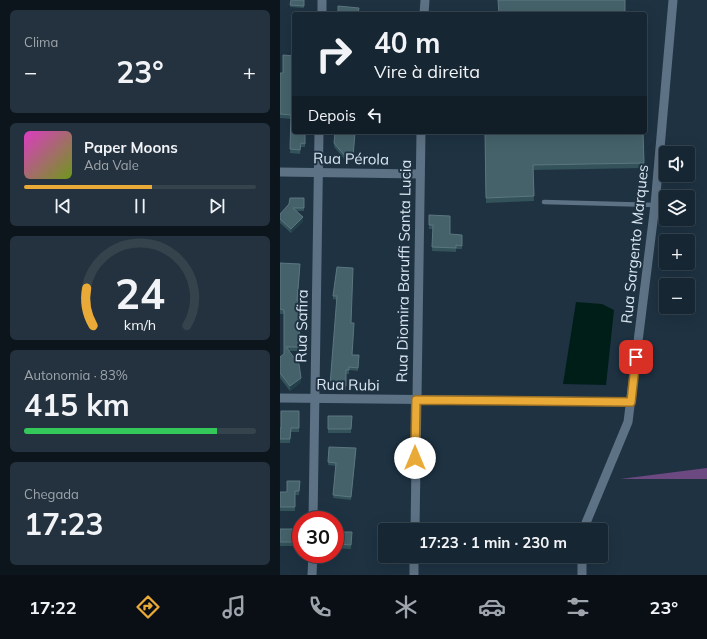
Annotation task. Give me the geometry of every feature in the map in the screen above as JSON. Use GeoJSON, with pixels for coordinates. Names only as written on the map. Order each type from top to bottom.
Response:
{"type":"FeatureCollection","features":[{"type":"Feature","properties":{"kind":"street"},"geometry":{"type":"LineString","coordinates":[[322,0],[322,12]]}},
{"type":"Feature","properties":{"kind":"street"},"geometry":{"type":"LineString","coordinates":[[424,12],[425,0]]}},
{"type":"Feature","properties":{"kind":"street","name":"Rua Sargento Marques"},"geometry":{"type":"LineString","coordinates":[[586,523],[628,422],[655,205],[673,0]]}},
{"type":"Feature","properties":{"kind":"street","name":"Rua Safira"},"geometry":{"type":"LineString","coordinates":[[313,511],[319,134]]}},
{"type":"Feature","properties":{"kind":"street","name":"Rua Diomira Baruffi Santa Lucia"},"geometry":{"type":"LineString","coordinates":[[415,523],[421,134]]}},
{"type":"Feature","properties":{"kind":"street","name":"Rua Pérola"},"geometry":{"type":"LineString","coordinates":[[280,172],[420,174]]}},
{"type":"Feature","properties":{"kind":"street","name":"Rua Rubi"},"geometry":{"type":"LineString","coordinates":[[280,398],[631,402]]}},
{"type":"Feature","properties":{"kind":"street"},"geometry":{"type":"LineString","coordinates":[[312,575],[313,563]]}},
{"type":"Feature","properties":{"kind":"street"},"geometry":{"type":"LineString","coordinates":[[414,563],[414,575]]}},
{"type":"Feature","properties":{"kind":"street"},"geometry":{"type":"LineString","coordinates":[[582,563],[582,575]]}},
{"type":"Feature","properties":{"kind":"lane"},"geometry":{"type":"LineString","coordinates":[[544,202],[655,205]]}},
{"type":"Feature","properties":{"kind":"shaded area"},"geometry":{"type":"Polygon","coordinates":[[[576,302],[602,304],[614,310],[606,385],[563,384],[576,302]]]}},
{"type":"Feature","properties":{"kind":"shaded area"},"geometry":{"type":"Polygon","coordinates":[[[707,468],[707,479],[620,479],[707,468]]]}},
{"type":"Feature","properties":{"kind":"building"},"geometry":{"type":"Polygon","coordinates":[[[291,0],[304,0],[304,6],[290,5],[291,0]]]}},
{"type":"Feature","properties":{"kind":"building"},"geometry":{"type":"Polygon","coordinates":[[[498,0],[625,0],[625,12],[499,12],[498,0]]]}},
{"type":"Feature","properties":{"kind":"building"},"geometry":{"type":"Polygon","coordinates":[[[338,6],[359,8],[358,12],[338,12],[338,6]]]}},
{"type":"Feature","properties":{"kind":"building"},"geometry":{"type":"Polygon","coordinates":[[[283,55],[292,56],[292,134],[305,134],[305,144],[301,143],[300,150],[290,149],[291,115],[280,114],[280,73],[283,73],[283,55]]]}},
{"type":"Feature","properties":{"kind":"building"},"geometry":{"type":"Polygon","coordinates":[[[335,134],[355,134],[353,158],[346,157],[334,143],[335,134]]]}},
{"type":"Feature","properties":{"kind":"building"},"geometry":{"type":"Polygon","coordinates":[[[485,134],[643,134],[644,163],[533,165],[534,196],[486,198],[485,134]]]}},
{"type":"Feature","properties":{"kind":"building"},"geometry":{"type":"Polygon","coordinates":[[[290,198],[304,198],[304,208],[293,208],[303,217],[291,229],[280,219],[280,214],[289,204],[290,198]]]}},
{"type":"Feature","properties":{"kind":"building"},"geometry":{"type":"Polygon","coordinates":[[[429,215],[450,216],[450,234],[462,235],[462,246],[456,245],[456,248],[432,247],[433,225],[429,225],[429,215]]]}},
{"type":"Feature","properties":{"kind":"building"},"geometry":{"type":"Polygon","coordinates":[[[280,263],[300,264],[297,300],[300,300],[299,347],[286,347],[299,364],[301,378],[290,386],[280,373],[280,357],[284,354],[284,310],[280,309],[280,263]]]}},
{"type":"Feature","properties":{"kind":"building"},"geometry":{"type":"Polygon","coordinates":[[[337,267],[353,268],[351,323],[354,323],[352,355],[359,355],[358,368],[349,367],[349,370],[346,370],[346,386],[330,385],[337,296],[333,296],[337,267]]]}},
{"type":"Feature","properties":{"kind":"building"},"geometry":{"type":"Polygon","coordinates":[[[281,411],[299,411],[299,428],[291,428],[290,439],[280,439],[281,411]]]}},
{"type":"Feature","properties":{"kind":"building"},"geometry":{"type":"Polygon","coordinates":[[[328,416],[352,416],[351,429],[328,429],[328,416]]]}},
{"type":"Feature","properties":{"kind":"building"},"geometry":{"type":"Polygon","coordinates":[[[329,447],[356,448],[351,497],[333,495],[336,463],[328,462],[329,447]]]}},
{"type":"Feature","properties":{"kind":"building"},"geometry":{"type":"Polygon","coordinates":[[[287,481],[300,481],[299,491],[295,491],[295,507],[280,507],[280,492],[287,492],[287,481]]]}},
{"type":"Feature","properties":{"kind":"building"},"geometry":{"type":"Polygon","coordinates":[[[280,529],[292,529],[292,542],[280,542],[280,529]]]}},
{"type":"Feature","properties":{"kind":"building"},"geometry":{"type":"Polygon","coordinates":[[[344,532],[352,532],[351,545],[344,545],[344,532]]]}},
{"type":"Feature","properties":{"kind":"route"},"geometry":{"type":"LineString","coordinates":[[415,458],[416,400],[631,402],[636,357]]}}]}
